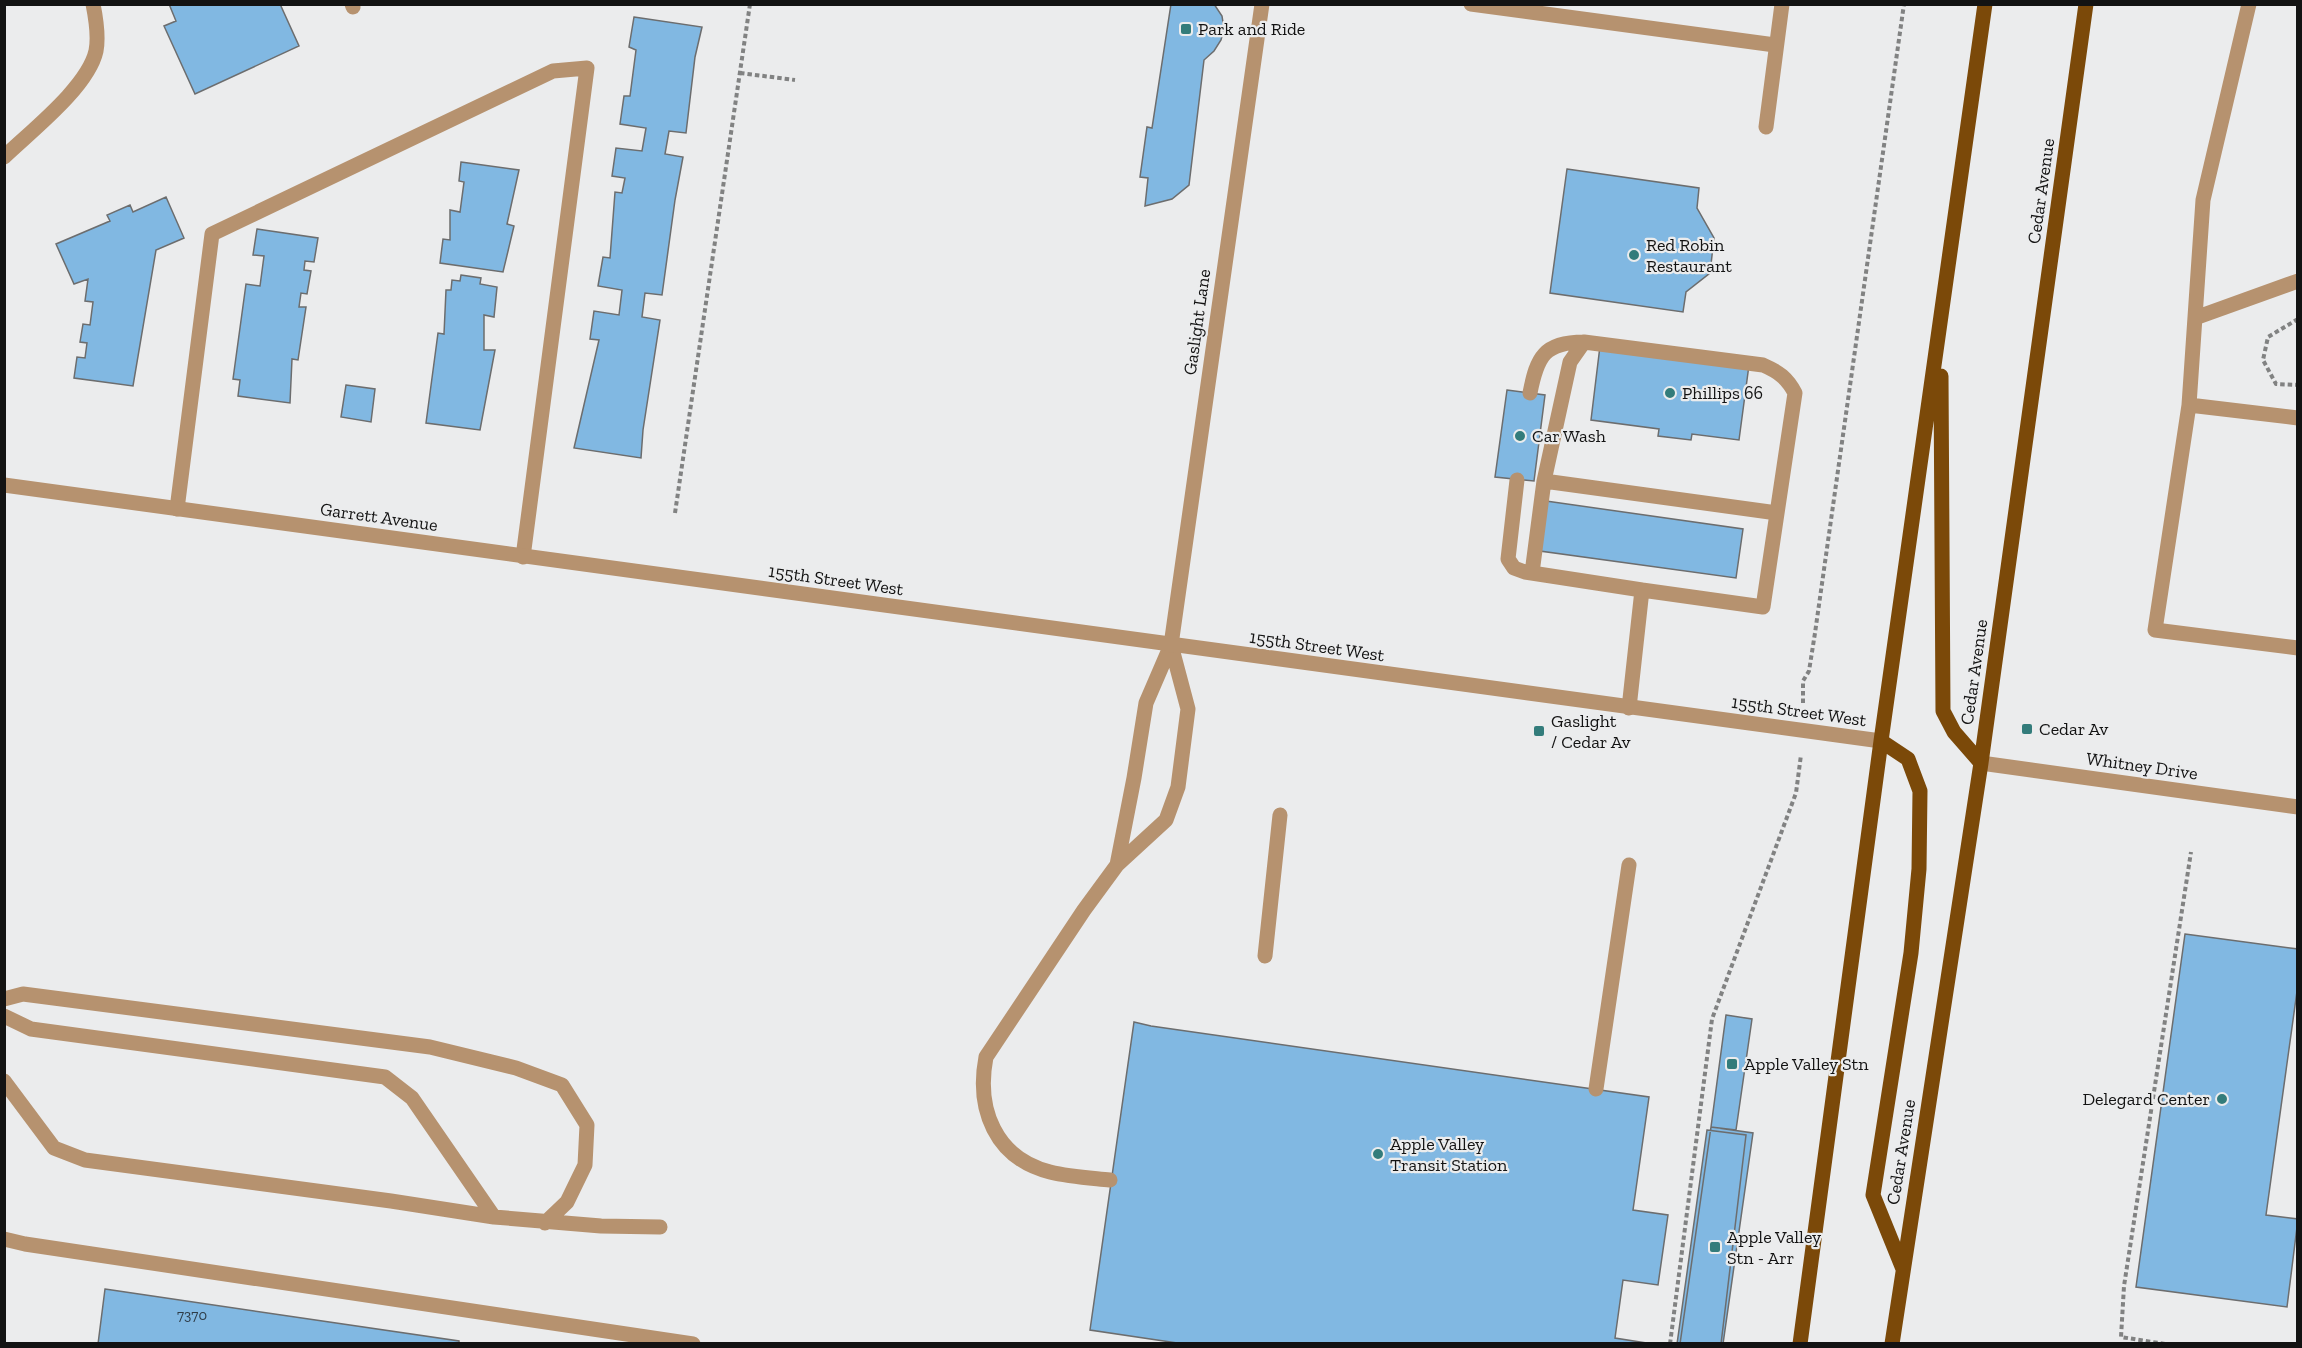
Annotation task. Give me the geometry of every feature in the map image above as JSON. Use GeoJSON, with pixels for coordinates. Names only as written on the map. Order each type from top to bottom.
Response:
{"type":"FeatureCollection","features":[{"type":"Feature","properties":{"kind":"main road"},"geometry":{"type":"LineString","coordinates":[[1800,1344],[1881,741],[1985,4]]}},
{"type":"Feature","properties":{"kind":"main road","name":"Cedar Avenue"},"geometry":{"type":"LineString","coordinates":[[1892,1344],[1981,763],[2086,4]]}},
{"type":"Feature","properties":{"kind":"main road"},"geometry":{"type":"LineString","coordinates":[[1941,322],[1942,711],[1953,732],[1981,763]]}},
{"type":"Feature","properties":{"kind":"main road"},"geometry":{"type":"LineString","coordinates":[[1881,741],[1908,759],[1920,791],[1919,869],[1911,953],[1873,1195],[1903,1269]]}},
{"type":"Feature","properties":{"kind":"street"},"geometry":{"type":"LineString","coordinates":[[4,157],[76,88],[89,70],[96,51],[97,21],[93,4]]}},
{"type":"Feature","properties":{"kind":"street","name":"Gaslight Lane"},"geometry":{"type":"LineString","coordinates":[[1171,645],[1262,4]]}},
{"type":"Feature","properties":{"kind":"street"},"geometry":{"type":"LineString","coordinates":[[1471,4],[1775,45]]}},
{"type":"Feature","properties":{"kind":"street"},"geometry":{"type":"LineString","coordinates":[[1766,127],[1782,4]]}},
{"type":"Feature","properties":{"kind":"street"},"geometry":{"type":"LineString","coordinates":[[2249,4],[2204,200],[2189,405],[2155,630],[2298,648]]}},
{"type":"Feature","properties":{"kind":"street"},"geometry":{"type":"LineString","coordinates":[[177,508],[212,234],[553,71],[586,68],[524,557]]}},
{"type":"Feature","properties":{"kind":"street"},"geometry":{"type":"LineString","coordinates":[[2196,318],[2298,281]]}},
{"type":"Feature","properties":{"kind":"street"},"geometry":{"type":"LineString","coordinates":[[1517,480],[1508,559],[1514,568],[1532,573],[1763,607],[1795,393],[1789,381],[1779,372],[1763,365],[1584,342],[1564,342],[1541,356],[1535,369],[1530,393]]}},
{"type":"Feature","properties":{"kind":"street"},"geometry":{"type":"LineString","coordinates":[[1532,573],[1545,482],[1569,362],[1584,342]]}},
{"type":"Feature","properties":{"kind":"street"},"geometry":{"type":"LineString","coordinates":[[2189,405],[2298,418]]}},
{"type":"Feature","properties":{"kind":"street"},"geometry":{"type":"LineString","coordinates":[[1545,482],[1777,513]]}},
{"type":"Feature","properties":{"kind":"street","name":"Garrett Avenue"},"geometry":{"type":"LineString","coordinates":[[4,485],[748,588]]}},
{"type":"Feature","properties":{"kind":"street","name":"155th Street West"},"geometry":{"type":"LineString","coordinates":[[748,588],[1881,741]]}},
{"type":"Feature","properties":{"kind":"street"},"geometry":{"type":"LineString","coordinates":[[1629,708],[1642,590]]}},
{"type":"Feature","properties":{"kind":"street"},"geometry":{"type":"LineString","coordinates":[[1117,865],[1146,703],[1171,645]]}},
{"type":"Feature","properties":{"kind":"street"},"geometry":{"type":"LineString","coordinates":[[1110,1180],[1050,1172],[1022,1161],[999,1140],[988,1120],[983,1098],[982,1076],[986,1057],[1083,910],[1117,865],[1166,820],[1178,787],[1188,709],[1171,645]]}},
{"type":"Feature","properties":{"kind":"street","name":"Whitney Drive"},"geometry":{"type":"LineString","coordinates":[[1981,763],[2298,807]]}},
{"type":"Feature","properties":{"kind":"street"},"geometry":{"type":"LineString","coordinates":[[1265,956],[1280,815]]}},
{"type":"Feature","properties":{"kind":"street"},"geometry":{"type":"LineString","coordinates":[[1596,1089],[1629,865]]}},
{"type":"Feature","properties":{"kind":"street"},"geometry":{"type":"LineString","coordinates":[[4,999],[23,994],[430,1047],[516,1068],[562,1085],[587,1125],[585,1165],[567,1202],[545,1223]]}},
{"type":"Feature","properties":{"kind":"street"},"geometry":{"type":"LineString","coordinates":[[4,1016],[31,1029],[385,1077],[412,1098],[494,1217]]}},
{"type":"Feature","properties":{"kind":"street"},"geometry":{"type":"LineString","coordinates":[[4,1081],[54,1148],[84,1160],[545,1223],[660,1227]]}},
{"type":"Feature","properties":{"kind":"street"},"geometry":{"type":"LineString","coordinates":[[4,1239],[660,1341],[693,1344]]}},
{"type":"Feature","properties":{"kind":"path"},"geometry":{"type":"LineString","coordinates":[[675,513],[750,4]]}},
{"type":"Feature","properties":{"kind":"path"},"geometry":{"type":"LineString","coordinates":[[1670,1344],[1712,1019],[1796,793],[1804,731],[1803,681],[1809,671],[1815,633],[1904,4]]}},
{"type":"Feature","properties":{"kind":"path"},"geometry":{"type":"LineString","coordinates":[[740,73],[795,80]]}},
{"type":"Feature","properties":{"kind":"path"},"geometry":{"type":"LineString","coordinates":[[2297,320],[2268,337],[2263,360],[2276,384],[2298,385]]}},
{"type":"Feature","properties":{"kind":"path"},"geometry":{"type":"LineString","coordinates":[[2165,1344],[2121,1337],[2126,1274],[2191,852]]}},
{"type":"Feature","properties":{"kind":"building"},"geometry":{"type":"Polygon","coordinates":[[[169,4],[280,4],[299,46],[195,94],[164,26],[176,21],[169,4]]]}},
{"type":"Feature","properties":{"kind":"building"},"geometry":{"type":"Polygon","coordinates":[[[1171,4],[1214,4],[1222,16],[1224,29],[1221,40],[1214,51],[1204,60],[1189,185],[1172,199],[1145,206],[1148,178],[1140,177],[1147,127],[1152,128],[1171,4]]]}},
{"type":"Feature","properties":{"kind":"building"},"geometry":{"type":"Polygon","coordinates":[[[634,17],[702,27],[695,57],[686,133],[669,131],[665,154],[683,157],[662,295],[645,293],[642,317],[660,320],[643,430],[641,458],[574,448],[599,340],[590,339],[594,311],[619,315],[622,290],[598,286],[603,257],[610,258],[615,192],[622,193],[625,178],[612,176],[616,148],[642,151],[646,128],[620,124],[624,96],[630,96],[636,50],[629,47],[634,17]]]}},
{"type":"Feature","properties":{"kind":"building"},"geometry":{"type":"Polygon","coordinates":[[[461,162],[519,170],[507,224],[514,226],[503,272],[440,263],[443,239],[450,240],[450,210],[460,212],[464,182],[459,181],[461,162]]]}},
{"type":"Feature","properties":{"kind":"building","name":"Red Robin Restaurant"},"geometry":{"type":"Polygon","coordinates":[[[1567,169],[1699,188],[1697,208],[1714,238],[1710,273],[1686,292],[1683,312],[1550,293],[1567,169]]]}},
{"type":"Feature","properties":{"kind":"building"},"geometry":{"type":"Polygon","coordinates":[[[166,197],[184,238],[156,250],[133,386],[74,378],[77,357],[85,358],[87,343],[80,342],[83,324],[90,325],[93,302],[85,301],[88,279],[74,284],[56,244],[110,221],[107,215],[130,205],[133,212],[166,197]]]}},
{"type":"Feature","properties":{"kind":"building"},"geometry":{"type":"Polygon","coordinates":[[[257,229],[318,238],[314,262],[305,261],[304,270],[311,271],[307,294],[301,293],[299,307],[306,307],[298,360],[292,359],[290,403],[238,396],[240,380],[233,379],[246,284],[260,286],[264,256],[253,255],[257,229]]]}},
{"type":"Feature","properties":{"kind":"building"},"geometry":{"type":"Polygon","coordinates":[[[461,275],[481,278],[480,284],[497,287],[494,317],[484,315],[484,350],[495,350],[480,430],[426,423],[438,333],[444,334],[446,290],[451,290],[452,280],[460,281],[461,275]]]}},
{"type":"Feature","properties":{"kind":"building","name":"Phillips 66"},"geometry":{"type":"Polygon","coordinates":[[[1600,346],[1749,365],[1739,440],[1692,434],[1691,440],[1658,436],[1659,429],[1591,420],[1600,346]]]}},
{"type":"Feature","properties":{"kind":"building"},"geometry":{"type":"Polygon","coordinates":[[[346,385],[375,389],[371,422],[341,417],[346,385]]]}},
{"type":"Feature","properties":{"kind":"building","name":"Car Wash"},"geometry":{"type":"Polygon","coordinates":[[[1507,390],[1545,395],[1534,481],[1495,477],[1507,390]]]}},
{"type":"Feature","properties":{"kind":"building"},"geometry":{"type":"Polygon","coordinates":[[[1546,501],[1743,529],[1736,578],[1540,551],[1546,501]]]}},
{"type":"Feature","properties":{"kind":"building","name":"Delegard Center"},"geometry":{"type":"Polygon","coordinates":[[[2185,934],[2298,949],[2298,984],[2266,1215],[2298,1219],[2287,1307],[2136,1287],[2185,934]]]}},
{"type":"Feature","properties":{"kind":"building"},"geometry":{"type":"Polygon","coordinates":[[[1726,1015],[1752,1019],[1736,1130],[1711,1127],[1726,1015]]]}},
{"type":"Feature","properties":{"kind":"building","name":"Apple Valley Transit Station"},"geometry":{"type":"Polygon","coordinates":[[[1134,1022],[1649,1097],[1633,1210],[1668,1215],[1658,1285],[1623,1280],[1615,1338],[1653,1344],[1184,1344],[1090,1330],[1134,1022]]]}},
{"type":"Feature","properties":{"kind":"building"},"geometry":{"type":"Polygon","coordinates":[[[1711,1127],[1753,1133],[1723,1344],[1680,1344],[1711,1127]]]}},
{"type":"Feature","properties":{"kind":"building"},"geometry":{"type":"Polygon","coordinates":[[[1707,1130],[1746,1135],[1721,1344],[1677,1344],[1707,1130]]]}},
{"type":"Feature","properties":{"kind":"building"},"geometry":{"type":"Polygon","coordinates":[[[105,1289],[459,1341],[459,1344],[98,1344],[105,1289]]]}},
{"type":"Feature","properties":{"kind":"place","name":"Park and Ride"},"geometry":{"type":"Point","coordinates":[1186,29]}},
{"type":"Feature","properties":{"kind":"place","name":"Red Robin Restaurant"},"geometry":{"type":"Point","coordinates":[1634,255]}},
{"type":"Feature","properties":{"kind":"place","name":"Phillips 66"},"geometry":{"type":"Point","coordinates":[1670,393]}},
{"type":"Feature","properties":{"kind":"place","name":"Car Wash"},"geometry":{"type":"Point","coordinates":[1520,436]}},
{"type":"Feature","properties":{"kind":"place","name":"Cedar Av"},"geometry":{"type":"Point","coordinates":[2027,729]}},
{"type":"Feature","properties":{"kind":"place","name":"Gaslight / Cedar Av"},"geometry":{"type":"Point","coordinates":[1539,731]}},
{"type":"Feature","properties":{"kind":"place","name":"Apple Valley Stn"},"geometry":{"type":"Point","coordinates":[1732,1064]}},
{"type":"Feature","properties":{"kind":"place","name":"Delegard Center"},"geometry":{"type":"Point","coordinates":[2222,1099]}},
{"type":"Feature","properties":{"kind":"place","name":"Apple Valley Transit Station"},"geometry":{"type":"Point","coordinates":[1378,1154]}},
{"type":"Feature","properties":{"kind":"place","name":"Apple Valley Stn - Arr"},"geometry":{"type":"Point","coordinates":[1715,1247]}}]}
